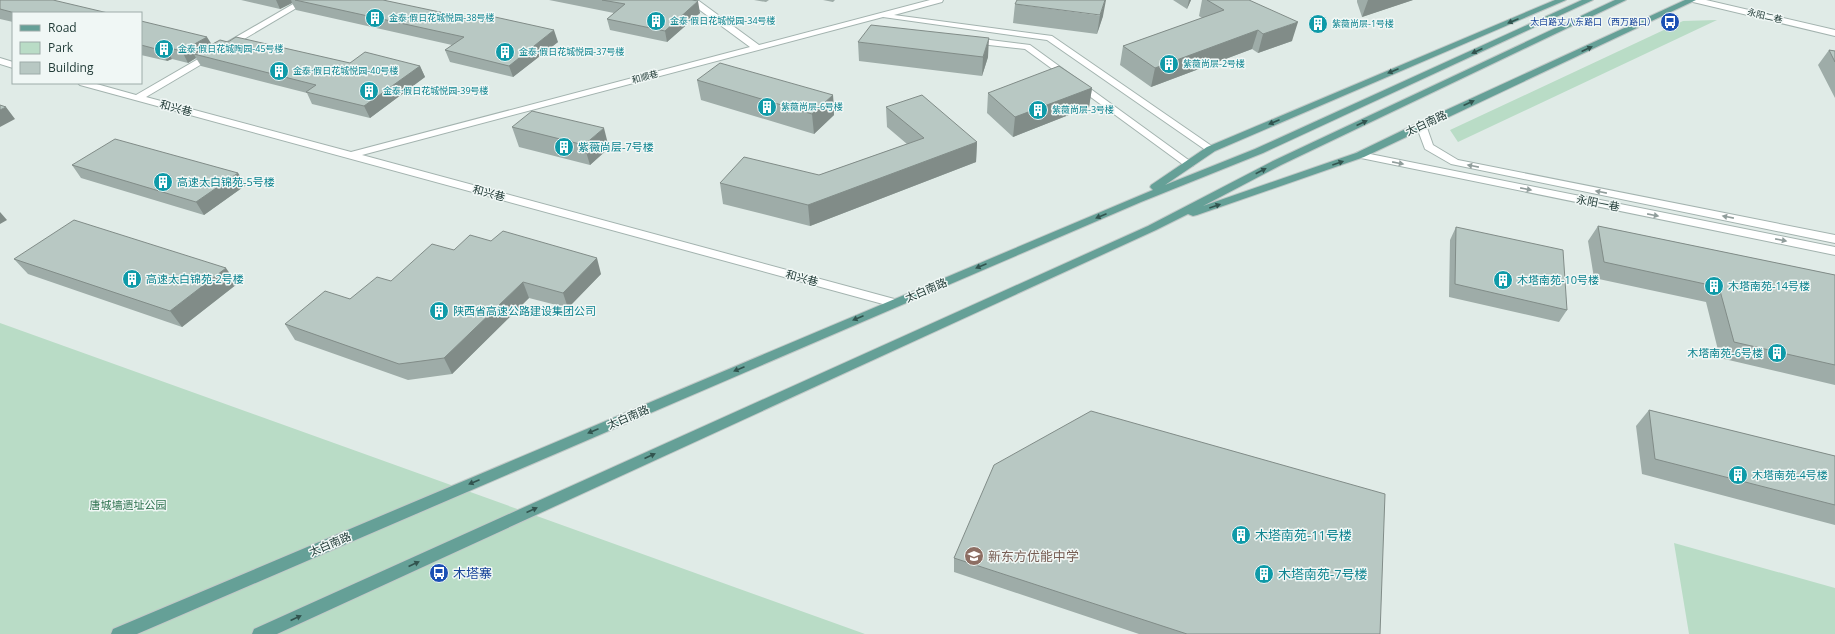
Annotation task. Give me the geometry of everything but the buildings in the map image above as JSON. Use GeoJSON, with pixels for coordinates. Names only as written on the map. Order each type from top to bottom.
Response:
{"type":"FeatureCollection","features":[{"type":"Feature","properties":{"kind":"main road","name":"太白南路"},"geometry":{"type":"LineString","coordinates":[[1137,200],[1211,149],[1562,0]]}},
{"type":"Feature","properties":{"kind":"main road","name":"太白南路"},"geometry":{"type":"LineString","coordinates":[[119,634],[894,303],[1137,200],[1258,151],[1589,0]]}},
{"type":"Feature","properties":{"kind":"main road","name":"太白南路"},"geometry":{"type":"LineString","coordinates":[[260,634],[1152,228],[1277,163],[1622,0]]}},
{"type":"Feature","properties":{"kind":"main road","name":"太白南路"},"geometry":{"type":"LineString","coordinates":[[1152,228],[1360,155],[1421,125],[1692,0]]}},
{"type":"Feature","properties":{"kind":"street"},"geometry":{"type":"LineString","coordinates":[[139,98],[306,0]]}},
{"type":"Feature","properties":{"kind":"street"},"geometry":{"type":"LineString","coordinates":[[683,0],[697,1],[757,48]]}},
{"type":"Feature","properties":{"kind":"street","name":"和顺巷"},"geometry":{"type":"LineString","coordinates":[[352,155],[939,0]]}},
{"type":"Feature","properties":{"kind":"street","name":"永阳二巷"},"geometry":{"type":"LineString","coordinates":[[1696,0],[1835,32]]}},
{"type":"Feature","properties":{"kind":"street"},"geometry":{"type":"LineString","coordinates":[[880,15],[1049,38],[1211,149]]}},
{"type":"Feature","properties":{"kind":"street"},"geometry":{"type":"LineString","coordinates":[[841,26],[865,28]]}},
{"type":"Feature","properties":{"kind":"street"},"geometry":{"type":"LineString","coordinates":[[965,40],[1027,48],[1189,164]]}},
{"type":"Feature","properties":{"kind":"street"},"geometry":{"type":"LineString","coordinates":[[0,61],[12,65]]}},
{"type":"Feature","properties":{"kind":"street","name":"和兴巷"},"geometry":{"type":"LineString","coordinates":[[87,84],[894,303]]}},
{"type":"Feature","properties":{"kind":"street","name":"永阳一巷"},"geometry":{"type":"LineString","coordinates":[[1421,125],[1429,147],[1455,162],[1835,239]]}},
{"type":"Feature","properties":{"kind":"street","name":"永阳一巷"},"geometry":{"type":"LineString","coordinates":[[1360,155],[1835,252]]}},
{"type":"Feature","properties":{"kind":"green space"},"geometry":{"type":"Polygon","coordinates":[[[1717,20],[1458,142],[1450,130],[1683,21],[1717,20]]]}},
{"type":"Feature","properties":{"kind":"green space","name":"唐城墙遗址公园"},"geometry":{"type":"Polygon","coordinates":[[[0,323],[865,634],[0,634],[0,323]]]}},
{"type":"Feature","properties":{"kind":"green space"},"geometry":{"type":"Polygon","coordinates":[[[1674,543],[1835,588],[1835,634],[1689,634],[1674,543]]]}},
{"type":"Feature","properties":{"kind":"place","name":"金泰·假日花城悦园-38号楼"},"geometry":{"type":"Point","coordinates":[375,18]}},
{"type":"Feature","properties":{"kind":"place","name":"金泰·假日花城悦园-34号楼"},"geometry":{"type":"Point","coordinates":[656,21]}},
{"type":"Feature","properties":{"kind":"place","name":"太白路丈八东路口（西万路口）"},"geometry":{"type":"Point","coordinates":[1670,22]}},
{"type":"Feature","properties":{"kind":"place","name":"紫薇尚层-1号楼"},"geometry":{"type":"Point","coordinates":[1318,24]}},
{"type":"Feature","properties":{"kind":"place","name":"金泰·假日花城陶园-45号楼"},"geometry":{"type":"Point","coordinates":[164,49]}},
{"type":"Feature","properties":{"kind":"place","name":"金泰·假日花城悦园-37号楼"},"geometry":{"type":"Point","coordinates":[505,52]}},
{"type":"Feature","properties":{"kind":"place","name":"紫薇尚层-2号楼"},"geometry":{"type":"Point","coordinates":[1169,64]}},
{"type":"Feature","properties":{"kind":"place","name":"金泰·假日花城悦园-40号楼"},"geometry":{"type":"Point","coordinates":[279,71]}},
{"type":"Feature","properties":{"kind":"place","name":"金泰·假日花城悦园-39号楼"},"geometry":{"type":"Point","coordinates":[369,91]}},
{"type":"Feature","properties":{"kind":"place","name":"紫薇尚层-6号楼"},"geometry":{"type":"Point","coordinates":[767,107]}},
{"type":"Feature","properties":{"kind":"place","name":"紫薇尚层-3号楼"},"geometry":{"type":"Point","coordinates":[1038,110]}},
{"type":"Feature","properties":{"kind":"place","name":"紫薇尚层-7号楼"},"geometry":{"type":"Point","coordinates":[564,147]}},
{"type":"Feature","properties":{"kind":"place","name":"高速太白锦苑-5号楼"},"geometry":{"type":"Point","coordinates":[163,182]}},
{"type":"Feature","properties":{"kind":"place","name":"高速太白锦苑-2号楼"},"geometry":{"type":"Point","coordinates":[132,279]}},
{"type":"Feature","properties":{"kind":"place","name":"木塔南苑-10号楼"},"geometry":{"type":"Point","coordinates":[1503,280]}},
{"type":"Feature","properties":{"kind":"place","name":"木塔南苑-14号楼"},"geometry":{"type":"Point","coordinates":[1714,286]}},
{"type":"Feature","properties":{"kind":"place","name":"陕西省高速公路建设集团公司"},"geometry":{"type":"Point","coordinates":[439,311]}},
{"type":"Feature","properties":{"kind":"place","name":"木塔南苑-6号楼"},"geometry":{"type":"Point","coordinates":[1777,353]}},
{"type":"Feature","properties":{"kind":"place","name":"木塔南苑-4号楼"},"geometry":{"type":"Point","coordinates":[1738,475]}},
{"type":"Feature","properties":{"kind":"place","name":"木塔南苑-11号楼"},"geometry":{"type":"Point","coordinates":[1241,535]}},
{"type":"Feature","properties":{"kind":"place","name":"新东方优能中学"},"geometry":{"type":"Point","coordinates":[974,556]}},
{"type":"Feature","properties":{"kind":"place","name":"木塔寨"},"geometry":{"type":"Point","coordinates":[439,573]}},
{"type":"Feature","properties":{"kind":"place","name":"木塔南苑-7号楼"},"geometry":{"type":"Point","coordinates":[1264,574]}}]}
